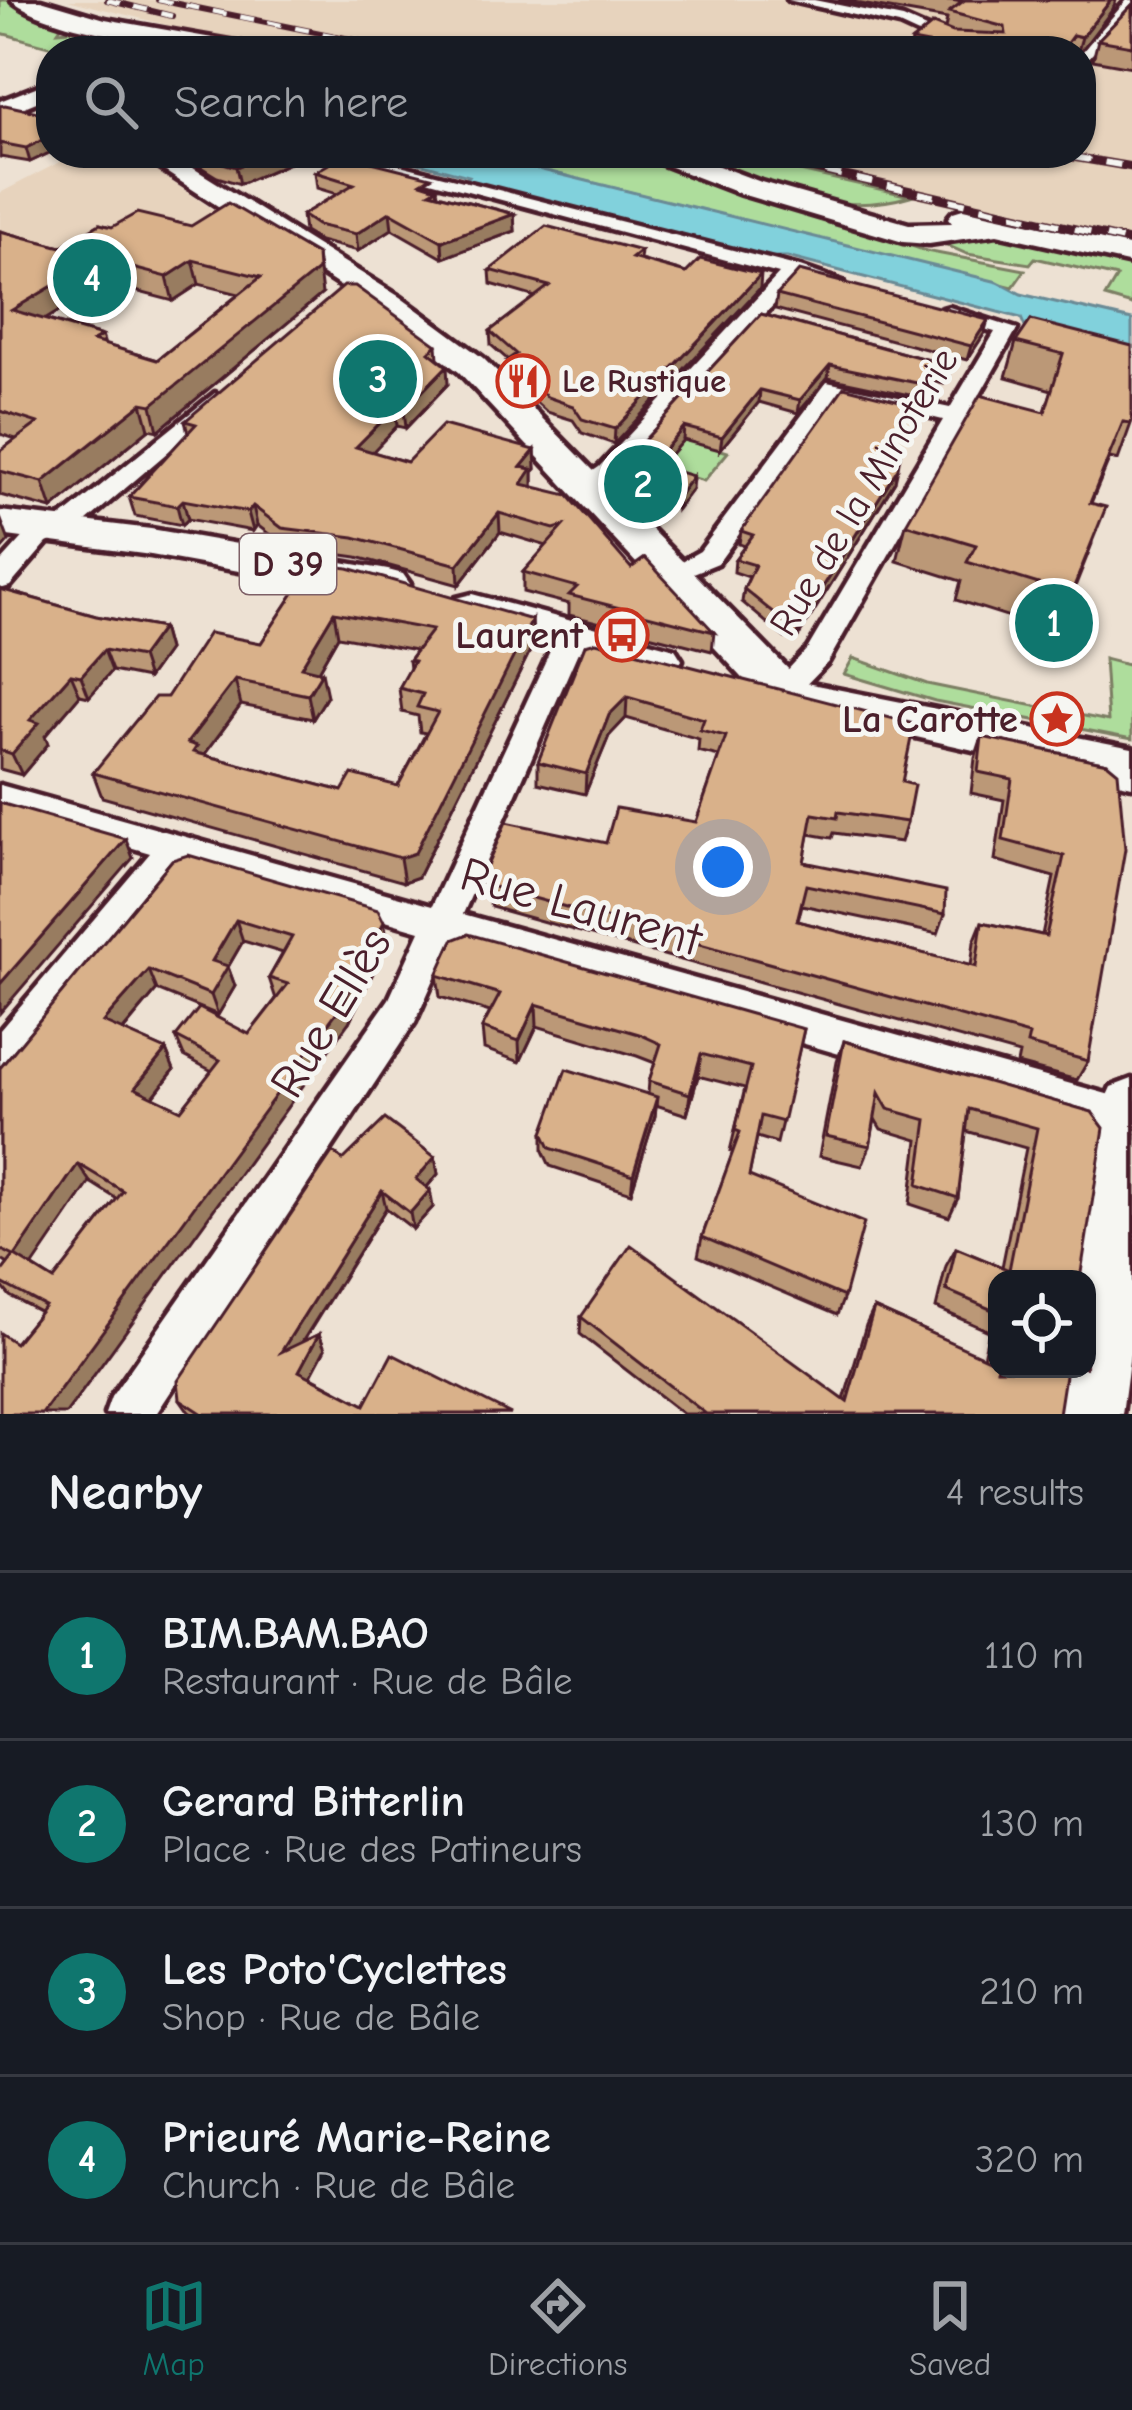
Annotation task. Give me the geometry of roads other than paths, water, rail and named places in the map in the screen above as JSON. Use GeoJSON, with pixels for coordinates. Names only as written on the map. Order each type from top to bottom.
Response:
{"type":"FeatureCollection","features":[{"type":"Feature","properties":{"kind":"main road"},"geometry":{"type":"LineString","coordinates":[[22,0],[130,36]]}},
{"type":"Feature","properties":{"kind":"main road"},"geometry":{"type":"LineString","coordinates":[[21,80],[36,86]]}},
{"type":"Feature","properties":{"kind":"main road"},"geometry":{"type":"LineString","coordinates":[[0,113],[36,98]]}},
{"type":"Feature","properties":{"kind":"main road"},"geometry":{"type":"LineString","coordinates":[[172,168],[471,365],[783,691],[1132,767]]}},
{"type":"Feature","properties":{"kind":"main road"},"geometry":{"type":"LineString","coordinates":[[698,168],[812,205],[916,213],[1132,255]]}},
{"type":"Feature","properties":{"kind":"main road","name":"D 39"},"geometry":{"type":"LineString","coordinates":[[0,523],[356,575],[783,691]]}},
{"type":"Feature","properties":{"kind":"main road"},"geometry":{"type":"LineString","coordinates":[[1087,1414],[1131,1115]]}},
{"type":"Feature","properties":{"kind":"street"},"geometry":{"type":"LineString","coordinates":[[795,0],[903,22],[932,36]]}},
{"type":"Feature","properties":{"kind":"street"},"geometry":{"type":"LineString","coordinates":[[1096,45],[1132,3]]}},
{"type":"Feature","properties":{"kind":"street"},"geometry":{"type":"LineString","coordinates":[[391,168],[857,289]]}},
{"type":"Feature","properties":{"kind":"street"},"geometry":{"type":"LineString","coordinates":[[586,484],[608,472],[763,316],[793,272]]}},
{"type":"Feature","properties":{"kind":"street","name":"Rue de la Minoterie"},"geometry":{"type":"LineString","coordinates":[[783,691],[818,655],[956,416],[968,373],[1007,329],[921,306]]}},
{"type":"Feature","properties":{"kind":"street"},"geometry":{"type":"LineString","coordinates":[[674,573],[710,557],[835,387],[956,416]]}},
{"type":"Feature","properties":{"kind":"street"},"geometry":{"type":"LineString","coordinates":[[0,580],[38,537],[55,531],[96,502],[227,390]]}},
{"type":"Feature","properties":{"kind":"street","name":"Rue Ellès"},"geometry":{"type":"LineString","coordinates":[[128,1414],[402,1010],[571,636]]}},
{"type":"Feature","properties":{"kind":"street","name":"Rue Laurent"},"geometry":{"type":"LineString","coordinates":[[0,797],[1131,1115]]}},
{"type":"Feature","properties":{"kind":"street"},"geometry":{"type":"LineString","coordinates":[[0,1058],[174,847]]}},
{"type":"Feature","properties":{"kind":"water"},"geometry":{"type":"Polygon","coordinates":[[[438,168],[534,168],[998,282],[1021,294],[1132,320],[1132,354],[1025,327],[1021,318],[787,257],[758,257],[464,182],[469,176],[438,168]]]}},
{"type":"Feature","properties":{"kind":"railway"},"geometry":{"type":"LineString","coordinates":[[107,0],[172,16]]}},
{"type":"Feature","properties":{"kind":"railway"},"geometry":{"type":"LineString","coordinates":[[158,0],[335,36]]}},
{"type":"Feature","properties":{"kind":"railway"},"geometry":{"type":"LineString","coordinates":[[1096,161],[1132,167]]}},
{"type":"Feature","properties":{"kind":"railway"},"geometry":{"type":"LineString","coordinates":[[811,168],[1132,242]]}},
{"type":"Feature","properties":{"kind":"place","name":"Prieuré Marie-Reine"},"geometry":{"type":"Point","coordinates":[92,278]}},
{"type":"Feature","properties":{"kind":"place","name":"Les Poto'Cyclettes"},"geometry":{"type":"Point","coordinates":[378,379]}},
{"type":"Feature","properties":{"kind":"place","name":"Le Rustique"},"geometry":{"type":"Point","coordinates":[523,381]}},
{"type":"Feature","properties":{"kind":"place","name":"Gerard Bitterlin"},"geometry":{"type":"Point","coordinates":[643,484]}},
{"type":"Feature","properties":{"kind":"place","name":"BIM.BAM.BAO"},"geometry":{"type":"Point","coordinates":[1054,623]}},
{"type":"Feature","properties":{"kind":"place","name":"Laurent"},"geometry":{"type":"Point","coordinates":[622,635]}},
{"type":"Feature","properties":{"kind":"place","name":"La Carotte"},"geometry":{"type":"Point","coordinates":[1057,719]}}]}
